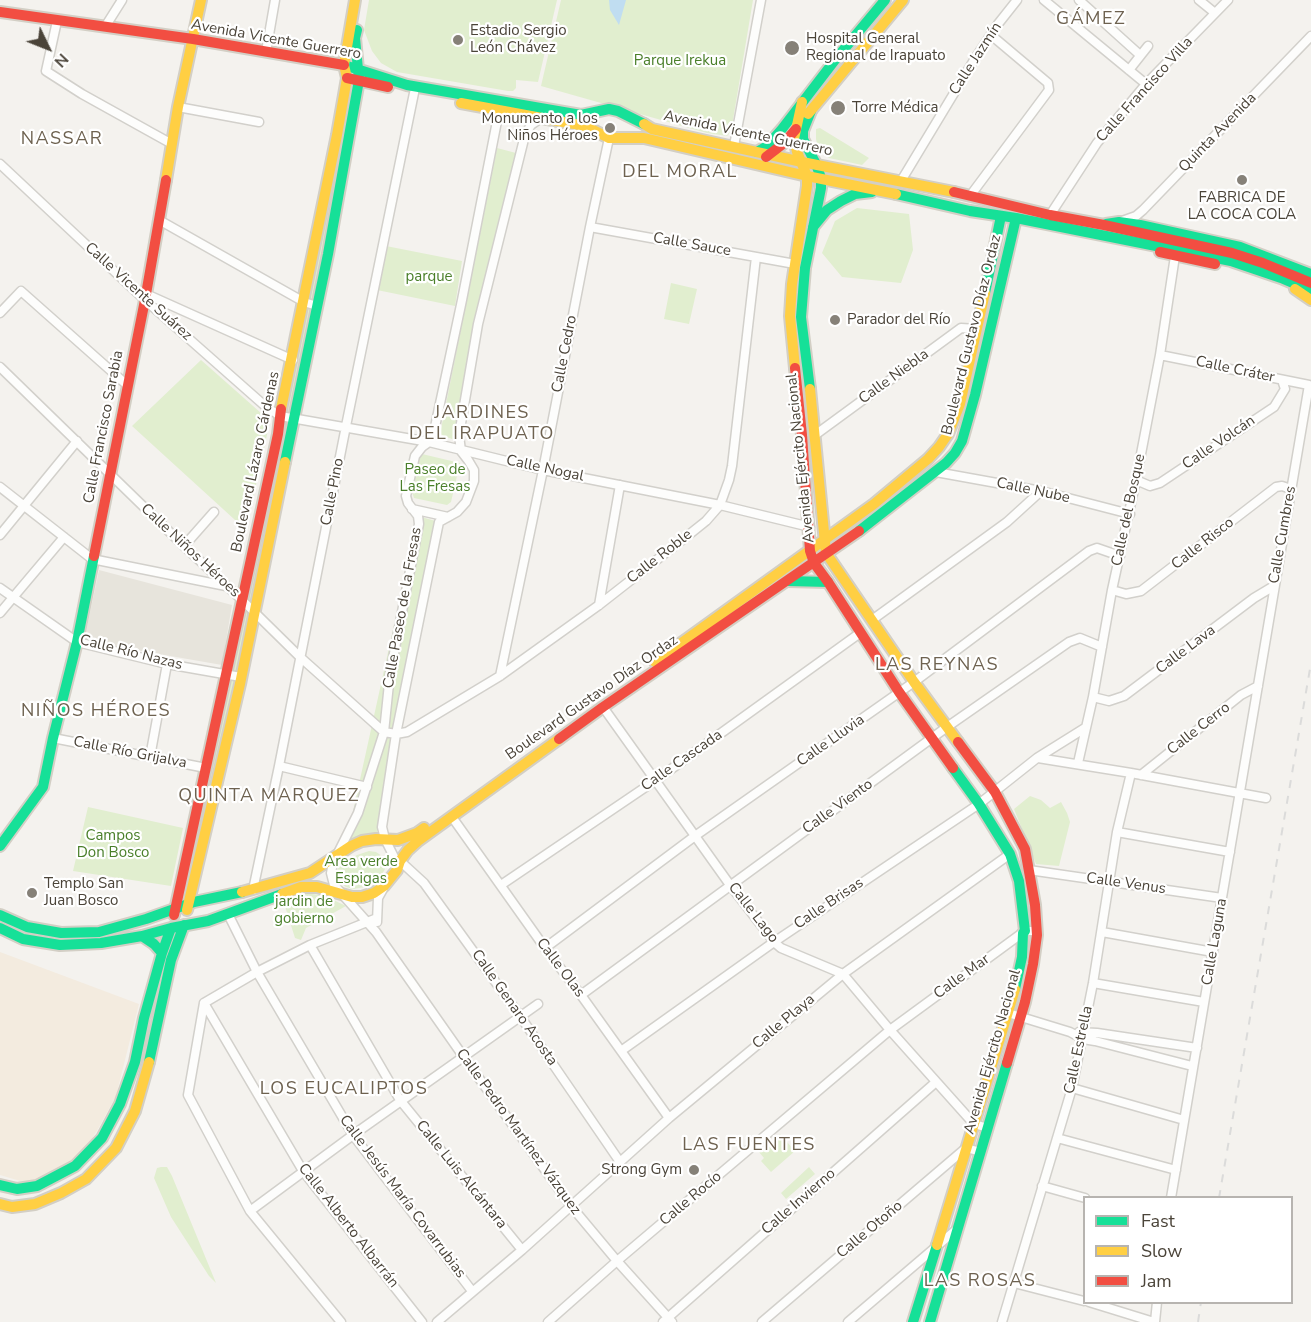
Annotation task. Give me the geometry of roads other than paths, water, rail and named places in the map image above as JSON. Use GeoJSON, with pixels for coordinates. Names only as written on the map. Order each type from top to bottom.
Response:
{"type":"FeatureCollection","features":[{"type":"Feature","properties":{"kind":"main road","name":"Calle Francisco Sarabia"},"geometry":{"type":"LineString","coordinates":[[0,846],[43,787],[77,642],[92,559],[111,475],[146,297],[178,107],[201,0]]}},
{"type":"Feature","properties":{"kind":"main road","name":"Boulevard Lázaro Cárdenas"},"geometry":{"type":"LineString","coordinates":[[0,1185],[17,1189],[37,1186],[75,1166],[102,1138],[120,1104],[135,1062],[144,1018],[171,928],[278,434],[347,78],[344,65],[355,0]]}},
{"type":"Feature","properties":{"kind":"main road","name":"Boulevard Lázaro Cárdenas"},"geometry":{"type":"LineString","coordinates":[[0,1204],[12,1207],[35,1204],[86,1179],[116,1148],[135,1111],[148,1067],[171,960],[189,904],[241,677],[295,418],[358,74],[356,38],[363,0]]}},
{"type":"Feature","properties":{"kind":"main road"},"geometry":{"type":"LineString","coordinates":[[756,158],[887,0]]}},
{"type":"Feature","properties":{"kind":"main road"},"geometry":{"type":"LineString","coordinates":[[756,158],[771,154],[784,143],[902,1]]}},
{"type":"Feature","properties":{"kind":"main road","name":"Avenida Vicente Guerrero"},"geometry":{"type":"LineString","coordinates":[[0,12],[193,39],[344,65],[358,74],[410,89],[499,111],[585,126],[609,138],[644,138],[756,158]]}},
{"type":"Feature","properties":{"kind":"main road"},"geometry":{"type":"LineString","coordinates":[[356,38],[360,51],[371,66],[410,89]]}},
{"type":"Feature","properties":{"kind":"main road","name":"Avenida Vicente Guerrero"},"geometry":{"type":"LineString","coordinates":[[347,78],[358,74]]}},
{"type":"Feature","properties":{"kind":"main road","name":"Avenida Vicente Guerrero"},"geometry":{"type":"LineString","coordinates":[[410,89],[581,116],[609,109],[618,111],[652,129],[734,146],[756,158],[807,176],[970,211],[1263,262],[1311,283]]}},
{"type":"Feature","properties":{"kind":"main road"},"geometry":{"type":"LineString","coordinates":[[802,102],[794,139],[807,176]]}},
{"type":"Feature","properties":{"kind":"main road"},"geometry":{"type":"LineString","coordinates":[[594,131],[601,111]]}},
{"type":"Feature","properties":{"kind":"main road","name":"Avenida Ejército Nacional"},"geometry":{"type":"LineString","coordinates":[[811,111],[803,131],[803,139],[821,178],[805,268],[801,317],[826,553],[914,682],[995,792],[1025,849],[1035,905],[1037,931],[1034,963],[1021,1017],[930,1322]]}},
{"type":"Feature","properties":{"kind":"main road"},"geometry":{"type":"LineString","coordinates":[[627,139],[633,118]]}},
{"type":"Feature","properties":{"kind":"main road","name":"Avenida Vicente Guerrero"},"geometry":{"type":"LineString","coordinates":[[771,154],[1104,225],[1232,257],[1311,293]]}},
{"type":"Feature","properties":{"kind":"main road","name":"Avenida Ejército Nacional"},"geometry":{"type":"LineString","coordinates":[[807,176],[790,316],[810,527],[810,551],[814,563],[860,633],[979,804],[1010,854],[1019,881],[1025,931],[1022,957],[1008,1013],[913,1322]]}},
{"type":"Feature","properties":{"kind":"main road"},"geometry":{"type":"LineString","coordinates":[[813,227],[827,210],[841,201],[855,195],[883,191]]}},
{"type":"Feature","properties":{"kind":"main road","name":"Boulevard Gustavo Díaz Ordaz"},"geometry":{"type":"LineString","coordinates":[[0,915],[27,927],[60,933],[99,932],[189,904],[253,890],[309,873],[338,853],[362,841],[376,838],[398,840],[417,833],[810,551],[874,504],[928,459],[948,434],[960,404],[1001,216]]}},
{"type":"Feature","properties":{"kind":"main road","name":"Boulevard Gustavo Díaz Ordaz"},"geometry":{"type":"LineString","coordinates":[[0,928],[23,939],[60,945],[101,943],[208,921],[302,887],[317,887],[352,897],[374,893],[384,886],[408,850],[418,841],[603,707],[873,521],[936,472],[955,453],[962,441],[975,395],[1016,218]]}},
{"type":"Feature","properties":{"kind":"main road"},"geometry":{"type":"LineString","coordinates":[[1104,225],[1119,222],[1140,225],[1240,247],[1311,274]]}},
{"type":"Feature","properties":{"kind":"main road"},"geometry":{"type":"LineString","coordinates":[[1093,234],[1277,280],[1311,300]]}},
{"type":"Feature","properties":{"kind":"main road"},"geometry":{"type":"LineString","coordinates":[[788,581],[828,582]]}},
{"type":"Feature","properties":{"kind":"main road"},"geometry":{"type":"LineString","coordinates":[[142,936],[162,953]]}},
{"type":"Feature","properties":{"kind":"street"},"geometry":{"type":"LineString","coordinates":[[105,27],[122,0]]}},
{"type":"Feature","properties":{"kind":"street"},"geometry":{"type":"LineString","coordinates":[[266,52],[275,0]]}},
{"type":"Feature","properties":{"kind":"street"},"geometry":{"type":"LineString","coordinates":[[734,146],[761,0]]}},
{"type":"Feature","properties":{"kind":"street"},"geometry":{"type":"LineString","coordinates":[[887,0],[902,1]]}},
{"type":"Feature","properties":{"kind":"street","name":"Calle Jazmín"},"geometry":{"type":"LineString","coordinates":[[901,181],[961,81],[1017,0]]}},
{"type":"Feature","properties":{"kind":"street"},"geometry":{"type":"LineString","coordinates":[[1044,0],[1146,84]]}},
{"type":"Feature","properties":{"kind":"street"},"geometry":{"type":"LineString","coordinates":[[1079,0],[1140,56]]}},
{"type":"Feature","properties":{"kind":"street"},"geometry":{"type":"LineString","coordinates":[[1199,0],[1215,13]]}},
{"type":"Feature","properties":{"kind":"street","name":"Calle Francisco Villa"},"geometry":{"type":"LineString","coordinates":[[1050,215],[1096,143],[1146,84],[1227,0]]}},
{"type":"Feature","properties":{"kind":"street"},"geometry":{"type":"LineString","coordinates":[[57,21],[46,71],[82,94],[172,144]]}},
{"type":"Feature","properties":{"kind":"street"},"geometry":{"type":"LineString","coordinates":[[970,196],[1046,95],[1049,85],[991,35]]}},
{"type":"Feature","properties":{"kind":"street","name":"Quinta Avenida"},"geometry":{"type":"LineString","coordinates":[[1119,222],[1128,220],[1143,210],[1311,36]]}},
{"type":"Feature","properties":{"kind":"street"},"geometry":{"type":"LineString","coordinates":[[1129,70],[1148,46]]}},
{"type":"Feature","properties":{"kind":"street","name":"Calle Pino"},"geometry":{"type":"LineString","coordinates":[[253,890],[346,426],[410,89]]}},
{"type":"Feature","properties":{"kind":"street"},"geometry":{"type":"LineString","coordinates":[[178,107],[259,122]]}},
{"type":"Feature","properties":{"kind":"street","name":"Calle Paseo de la Fresas"},"geometry":{"type":"LineString","coordinates":[[342,893],[334,885],[331,873],[333,863],[358,813],[384,732],[390,674],[419,524],[418,516],[408,503],[406,496],[415,456],[429,442],[435,427],[499,111]]}},
{"type":"Feature","properties":{"kind":"street","name":"Calle Paseo de la Fresas"},"geometry":{"type":"LineString","coordinates":[[398,866],[382,827],[396,734],[439,522],[457,512],[466,502],[474,481],[474,470],[461,450],[459,435],[478,324],[525,135],[531,125],[541,118]]}},
{"type":"Feature","properties":{"kind":"street","name":"Calle Cedro"},"geometry":{"type":"LineString","coordinates":[[500,676],[609,138]]}},
{"type":"Feature","properties":{"kind":"street","name":"Calle Vicente Suárez"},"geometry":{"type":"LineString","coordinates":[[0,164],[265,406],[280,416]]}},
{"type":"Feature","properties":{"kind":"street"},"geometry":{"type":"LineString","coordinates":[[159,220],[304,302],[317,306]]}},
{"type":"Feature","properties":{"kind":"street","name":"Calle Sauce"},"geometry":{"type":"LineString","coordinates":[[590,227],[795,264]]}},
{"type":"Feature","properties":{"kind":"street","name":"Calle del Bosque"},"geometry":{"type":"LineString","coordinates":[[1078,764],[1093,697],[1112,590],[1130,514],[1160,355],[1175,256]]}},
{"type":"Feature","properties":{"kind":"street","name":"Calle Roble"},"geometry":{"type":"LineString","coordinates":[[396,734],[407,732],[500,676],[599,605],[699,526],[720,505],[732,466],[756,257]]}},
{"type":"Feature","properties":{"kind":"street"},"geometry":{"type":"LineString","coordinates":[[0,313],[21,291],[127,385]]}},
{"type":"Feature","properties":{"kind":"street"},"geometry":{"type":"LineString","coordinates":[[146,297],[292,360]]}},
{"type":"Feature","properties":{"kind":"street","name":"Calle Niebla"},"geometry":{"type":"LineString","coordinates":[[815,435],[961,328],[977,329]]}},
{"type":"Feature","properties":{"kind":"street","name":"Calle Cráter"},"geometry":{"type":"LineString","coordinates":[[1160,355],[1309,385]]}},
{"type":"Feature","properties":{"kind":"street","name":"Calle Niños Héroes"},"geometry":{"type":"LineString","coordinates":[[0,367],[183,546],[300,657],[384,732]]}},
{"type":"Feature","properties":{"kind":"street","name":"Calle Volcán"},"geometry":{"type":"LineString","coordinates":[[1136,480],[1150,486],[1160,483],[1274,407],[1286,389],[1282,380]]}},
{"type":"Feature","properties":{"kind":"street","name":"Calle Cumbres"},"geometry":{"type":"LineString","coordinates":[[1258,686],[1309,385]]}},
{"type":"Feature","properties":{"kind":"street","name":"Calle Nogal"},"geometry":{"type":"LineString","coordinates":[[280,416],[429,442],[543,470],[720,505],[810,527]]}},
{"type":"Feature","properties":{"kind":"street"},"geometry":{"type":"LineString","coordinates":[[0,535],[76,441]]}},
{"type":"Feature","properties":{"kind":"street","name":"Calle Nube"},"geometry":{"type":"LineString","coordinates":[[936,472],[1041,490],[1130,514]]}},
{"type":"Feature","properties":{"kind":"street"},"geometry":{"type":"LineString","coordinates":[[599,605],[620,485]]}},
{"type":"Feature","properties":{"kind":"street"},"geometry":{"type":"LineString","coordinates":[[0,487],[92,559],[226,586]]}},
{"type":"Feature","properties":{"kind":"street","name":"Calle Risco"},"geometry":{"type":"LineString","coordinates":[[1112,590],[1126,594],[1142,591],[1276,487],[1291,489]]}},
{"type":"Feature","properties":{"kind":"street"},"geometry":{"type":"LineString","coordinates":[[872,620],[1007,522],[1041,490]]}},
{"type":"Feature","properties":{"kind":"street"},"geometry":{"type":"LineString","coordinates":[[412,508],[448,517]]}},
{"type":"Feature","properties":{"kind":"street"},"geometry":{"type":"LineString","coordinates":[[183,546],[214,512]]}},
{"type":"Feature","properties":{"kind":"street"},"geometry":{"type":"LineString","coordinates":[[0,613],[64,537]]}},
{"type":"Feature","properties":{"kind":"street","name":"Calle Lluvia"},"geometry":{"type":"LineString","coordinates":[[545,948],[695,836],[914,682],[1089,551],[1097,548],[1120,556]]}},
{"type":"Feature","properties":{"kind":"street","name":"Calle Lava"},"geometry":{"type":"LineString","coordinates":[[1093,697],[1108,701],[1124,696],[1254,598],[1274,586]]}},
{"type":"Feature","properties":{"kind":"street","name":"Calle Río Nazas"},"geometry":{"type":"LineString","coordinates":[[0,588],[77,642],[168,664],[241,677]]}},
{"type":"Feature","properties":{"kind":"street","name":"Calle Cascada"},"geometry":{"type":"LineString","coordinates":[[501,885],[656,780],[860,633]]}},
{"type":"Feature","properties":{"kind":"street","name":"Calle Viento"},"geometry":{"type":"LineString","coordinates":[[581,995],[947,727],[1069,642],[1080,638],[1102,647]]}},
{"type":"Feature","properties":{"kind":"street"},"geometry":{"type":"LineString","coordinates":[[150,757],[168,664]]}},
{"type":"Feature","properties":{"kind":"street","name":"Calle Cerro"},"geometry":{"type":"LineString","coordinates":[[1140,775],[1241,695],[1258,686]]}},
{"type":"Feature","properties":{"kind":"street","name":"Calle Laguna"},"geometry":{"type":"LineString","coordinates":[[1171,1196],[1258,686]]}},
{"type":"Feature","properties":{"kind":"street","name":"Calle Lago"},"geometry":{"type":"LineString","coordinates":[[603,707],[730,885],[774,942],[781,948],[843,974],[974,1124]]}},
{"type":"Feature","properties":{"kind":"street","name":"Calle Brisas"},"geometry":{"type":"LineString","coordinates":[[621,1051],[774,942],[979,804],[1037,758],[1085,728]]}},
{"type":"Feature","properties":{"kind":"street"},"geometry":{"type":"LineString","coordinates":[[384,732],[396,734]]}},
{"type":"Feature","properties":{"kind":"street","name":"Calle Río Grijalva"},"geometry":{"type":"LineString","coordinates":[[53,738],[206,768]]}},
{"type":"Feature","properties":{"kind":"street"},"geometry":{"type":"LineString","coordinates":[[1037,758],[1266,798]]}},
{"type":"Feature","properties":{"kind":"street"},"geometry":{"type":"LineString","coordinates":[[279,766],[367,787]]}},
{"type":"Feature","properties":{"kind":"street","name":"Calle Estrella"},"geometry":{"type":"LineString","coordinates":[[1002,1322],[1057,1138],[1084,1036],[1117,832],[1131,773]]}},
{"type":"Feature","properties":{"kind":"street","name":"Calle Olas"},"geometry":{"type":"LineString","coordinates":[[452,817],[669,1118]]}},
{"type":"Feature","properties":{"kind":"street"},"geometry":{"type":"LineString","coordinates":[[1117,832],[1230,852]]}},
{"type":"Feature","properties":{"kind":"street","name":"Calle Playa"},"geometry":{"type":"LineString","coordinates":[[437,1322],[522,1250],[669,1118],[843,974],[1010,854]]}},
{"type":"Feature","properties":{"kind":"street","name":"Calle Genaro Acosta"},"geometry":{"type":"LineString","coordinates":[[398,866],[424,883],[520,1016],[620,1162]]}},
{"type":"Feature","properties":{"kind":"street","name":"Calle Venus"},"geometry":{"type":"LineString","coordinates":[[1029,870],[1222,898]]}},
{"type":"Feature","properties":{"kind":"street"},"geometry":{"type":"LineString","coordinates":[[376,932],[378,898],[384,886]]}},
{"type":"Feature","properties":{"kind":"street","name":"Calle Pedro Martínez Vázquez"},"geometry":{"type":"LineString","coordinates":[[342,893],[376,932],[571,1206],[616,1262],[668,1320]]}},
{"type":"Feature","properties":{"kind":"street","name":"Calle Jesús María Covarrubias"},"geometry":{"type":"LineString","coordinates":[[228,914],[257,972],[353,1135],[472,1291]]}},
{"type":"Feature","properties":{"kind":"street"},"geometry":{"type":"LineString","coordinates":[[341,1322],[250,1211],[188,1095],[204,1003],[310,945],[377,918]]}},
{"type":"Feature","properties":{"kind":"street"},"geometry":{"type":"LineString","coordinates":[[1025,931],[1037,931]]}},
{"type":"Feature","properties":{"kind":"street","name":"Calle Mar"},"geometry":{"type":"LineString","coordinates":[[890,1030],[1025,931]]}},
{"type":"Feature","properties":{"kind":"street"},"geometry":{"type":"LineString","coordinates":[[1102,932],[1213,952]]}},
{"type":"Feature","properties":{"kind":"street","name":"Calle Luis Alcántara"},"geometry":{"type":"LineString","coordinates":[[310,945],[400,1101],[522,1250]]}},
{"type":"Feature","properties":{"kind":"street"},"geometry":{"type":"LineString","coordinates":[[1093,984],[1204,1002]]}},
{"type":"Feature","properties":{"kind":"street","name":"Calle Alberto Albarrán"},"geometry":{"type":"LineString","coordinates":[[204,1003],[303,1171],[422,1322]]}},
{"type":"Feature","properties":{"kind":"street"},"geometry":{"type":"LineString","coordinates":[[250,1211],[538,1004]]}},
{"type":"Feature","properties":{"kind":"street"},"geometry":{"type":"LineString","coordinates":[[1008,1013],[1095,1041],[1192,1066]]}},
{"type":"Feature","properties":{"kind":"street","name":"Calle Rocío"},"geometry":{"type":"LineString","coordinates":[[548,1322],[890,1030]]}},
{"type":"Feature","properties":{"kind":"street"},"geometry":{"type":"LineString","coordinates":[[1084,1036],[1097,1033],[1197,1048]]}},
{"type":"Feature","properties":{"kind":"street","name":"Calle Invierno"},"geometry":{"type":"LineString","coordinates":[[668,1320],[936,1082]]}},
{"type":"Feature","properties":{"kind":"street"},"geometry":{"type":"LineString","coordinates":[[1071,1088],[1184,1120]]}},
{"type":"Feature","properties":{"kind":"street"},"geometry":{"type":"LineString","coordinates":[[974,1124],[988,1128]]}},
{"type":"Feature","properties":{"kind":"street"},"geometry":{"type":"LineString","coordinates":[[1057,1138],[1176,1170]]}},
{"type":"Feature","properties":{"kind":"street"},"geometry":{"type":"LineString","coordinates":[[966,1148],[981,1152]]}},
{"type":"Feature","properties":{"kind":"street","name":"Calle Otoño"},"geometry":{"type":"LineString","coordinates":[[762,1322],[966,1148]]}},
{"type":"Feature","properties":{"kind":"street"},"geometry":{"type":"LineString","coordinates":[[1042,1186],[1083,1196]]}},
{"type":"Feature","properties":{"kind":"street"},"geometry":{"type":"LineString","coordinates":[[848,1322],[958,1228]]}},
{"type":"Feature","properties":{"kind":"street"},"geometry":{"type":"LineString","coordinates":[[1014,1283],[1083,1301]]}},
{"type":"Feature","properties":{"kind":"street"},"geometry":{"type":"LineString","coordinates":[[1093,1304],[1154,1322],[1157,1304]]}},
{"type":"Feature","properties":{"kind":"water"},"geometry":{"type":"Polygon","coordinates":[[[609,0],[626,0],[619,25],[610,10],[609,0]]]}},
{"type":"Feature","properties":{"kind":"railway"},"geometry":{"type":"LineString","coordinates":[[1219,1196],[1311,663]]}},
{"type":"Feature","properties":{"kind":"railway"},"geometry":{"type":"LineString","coordinates":[[1198,1322],[1201,1304]]}},
{"type":"Feature","properties":{"kind":"place","name":"Estadio Sergio León Chávez"},"geometry":{"type":"Point","coordinates":[458,40]}},
{"type":"Feature","properties":{"kind":"place","name":"Hospital General Regional de Irapuato"},"geometry":{"type":"Point","coordinates":[792,48]}},
{"type":"Feature","properties":{"kind":"place","name":"Torre Médica"},"geometry":{"type":"Point","coordinates":[838,108]}},
{"type":"Feature","properties":{"kind":"place","name":"Monumento a los Niños Héroes"},"geometry":{"type":"Point","coordinates":[610,128]}},
{"type":"Feature","properties":{"kind":"place","name":"FABRICA DE LA COCA COLA"},"geometry":{"type":"Point","coordinates":[1242,180]}},
{"type":"Feature","properties":{"kind":"place","name":"Parador del Río"},"geometry":{"type":"Point","coordinates":[835,320]}},
{"type":"Feature","properties":{"kind":"place","name":"Templo San Juan Bosco"},"geometry":{"type":"Point","coordinates":[32,893]}},
{"type":"Feature","properties":{"kind":"place","name":"Strong Gym"},"geometry":{"type":"Point","coordinates":[694,1170]}},
{"type":"Feature","properties":{"kind":"district","name":"GÁMEZ"},"geometry":{"type":"Point","coordinates":[1091,20]}},
{"type":"Feature","properties":{"kind":"district","name":"NASSAR"},"geometry":{"type":"Point","coordinates":[62,140]}},
{"type":"Feature","properties":{"kind":"district","name":"DEL MORAL"},"geometry":{"type":"Point","coordinates":[680,173]}},
{"type":"Feature","properties":{"kind":"district","name":"JARDINES DEL IRAPUATO"},"geometry":{"type":"Point","coordinates":[482,424]}},
{"type":"Feature","properties":{"kind":"district","name":"LAS REYNAS"},"geometry":{"type":"Point","coordinates":[937,666]}},
{"type":"Feature","properties":{"kind":"district","name":"NIÑOS HÉROES"},"geometry":{"type":"Point","coordinates":[96,712]}},
{"type":"Feature","properties":{"kind":"district","name":"QUINTA MARQUEZ"},"geometry":{"type":"Point","coordinates":[269,797]}},
{"type":"Feature","properties":{"kind":"district","name":"LOS EUCALIPTOS"},"geometry":{"type":"Point","coordinates":[344,1090]}},
{"type":"Feature","properties":{"kind":"district","name":"LAS FUENTES"},"geometry":{"type":"Point","coordinates":[749,1146]}},
{"type":"Feature","properties":{"kind":"district","name":"LAS ROSAS"},"geometry":{"type":"Point","coordinates":[980,1282]}},
{"type":"Feature","properties":{"kind":"park label","name":"Parque Irekua"},"geometry":{"type":"Point","coordinates":[680,61]}},
{"type":"Feature","properties":{"kind":"park label","name":"parque"},"geometry":{"type":"Point","coordinates":[429,277]}},
{"type":"Feature","properties":{"kind":"park label","name":"Paseo de Las Fresas"},"geometry":{"type":"Point","coordinates":[435,478]}},
{"type":"Feature","properties":{"kind":"park label","name":"Campos Don Bosco"},"geometry":{"type":"Point","coordinates":[113,844]}},
{"type":"Feature","properties":{"kind":"park label","name":"Area verde Espigas"},"geometry":{"type":"Point","coordinates":[361,870]}},
{"type":"Feature","properties":{"kind":"park label","name":"jardin de gobierno"},"geometry":{"type":"Point","coordinates":[304,910]}}]}
